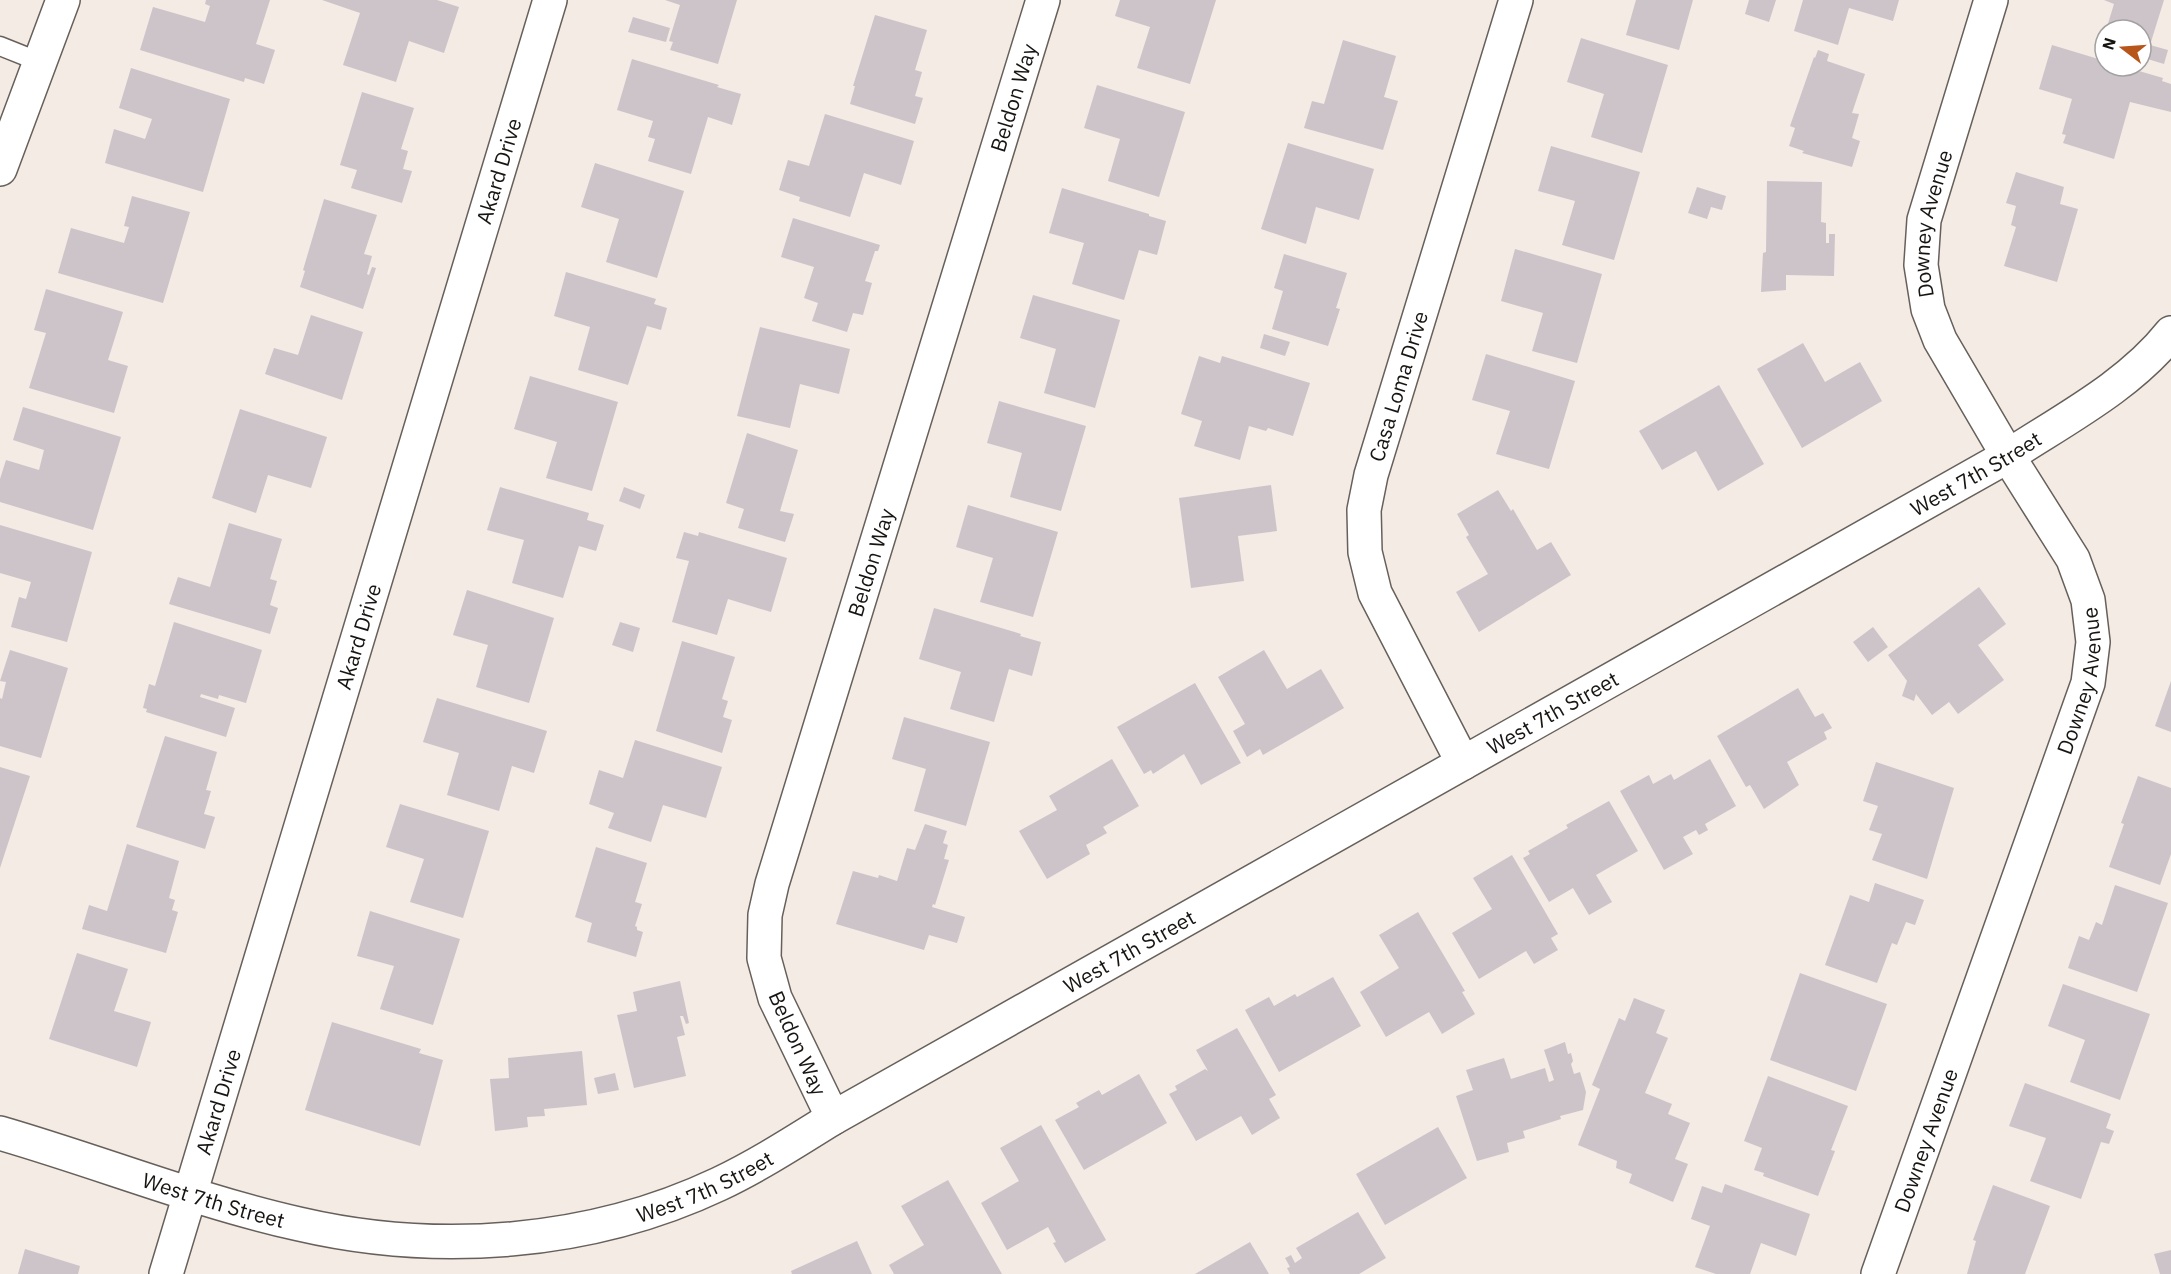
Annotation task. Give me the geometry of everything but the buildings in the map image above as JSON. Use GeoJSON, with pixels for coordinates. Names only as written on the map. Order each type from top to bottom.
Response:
{"type":"FeatureCollection","features":[{"type":"Feature","properties":{"kind":"street"},"geometry":{"type":"LineString","coordinates":[[0,169],[63,0]]}},
{"type":"Feature","properties":{"kind":"street","name":"Akard Drive"},"geometry":{"type":"LineString","coordinates":[[166,1274],[550,0]]}},
{"type":"Feature","properties":{"kind":"street","name":"Beldon Way"},"geometry":{"type":"LineString","coordinates":[[833,1118],[775,998],[764,958],[765,915],[772,884],[1043,0]]}},
{"type":"Feature","properties":{"kind":"street","name":"Downey Avenue"},"geometry":{"type":"LineString","coordinates":[[1878,1274],[2088,683],[2093,642],[2088,600],[2073,559],[2008,456],[1940,340],[1928,309],[1921,265],[1924,220],[1991,0]]}},
{"type":"Feature","properties":{"kind":"street","name":"Casa Loma Drive"},"geometry":{"type":"LineString","coordinates":[[1463,763],[1375,593],[1365,552],[1364,510],[1375,463],[1512,1]]}},
{"type":"Feature","properties":{"kind":"street","name":"West 7th Street"},"geometry":{"type":"LineString","coordinates":[[0,1133],[297,1224],[353,1235],[417,1242],[481,1241],[542,1236],[600,1225],[654,1210],[719,1184],[773,1155],[833,1118],[2008,456],[2125,377],[2162,345],[2171,333]]}},
{"type":"Feature","properties":{"kind":"lane"},"geometry":{"type":"LineString","coordinates":[[0,46],[40,62]]}}]}
